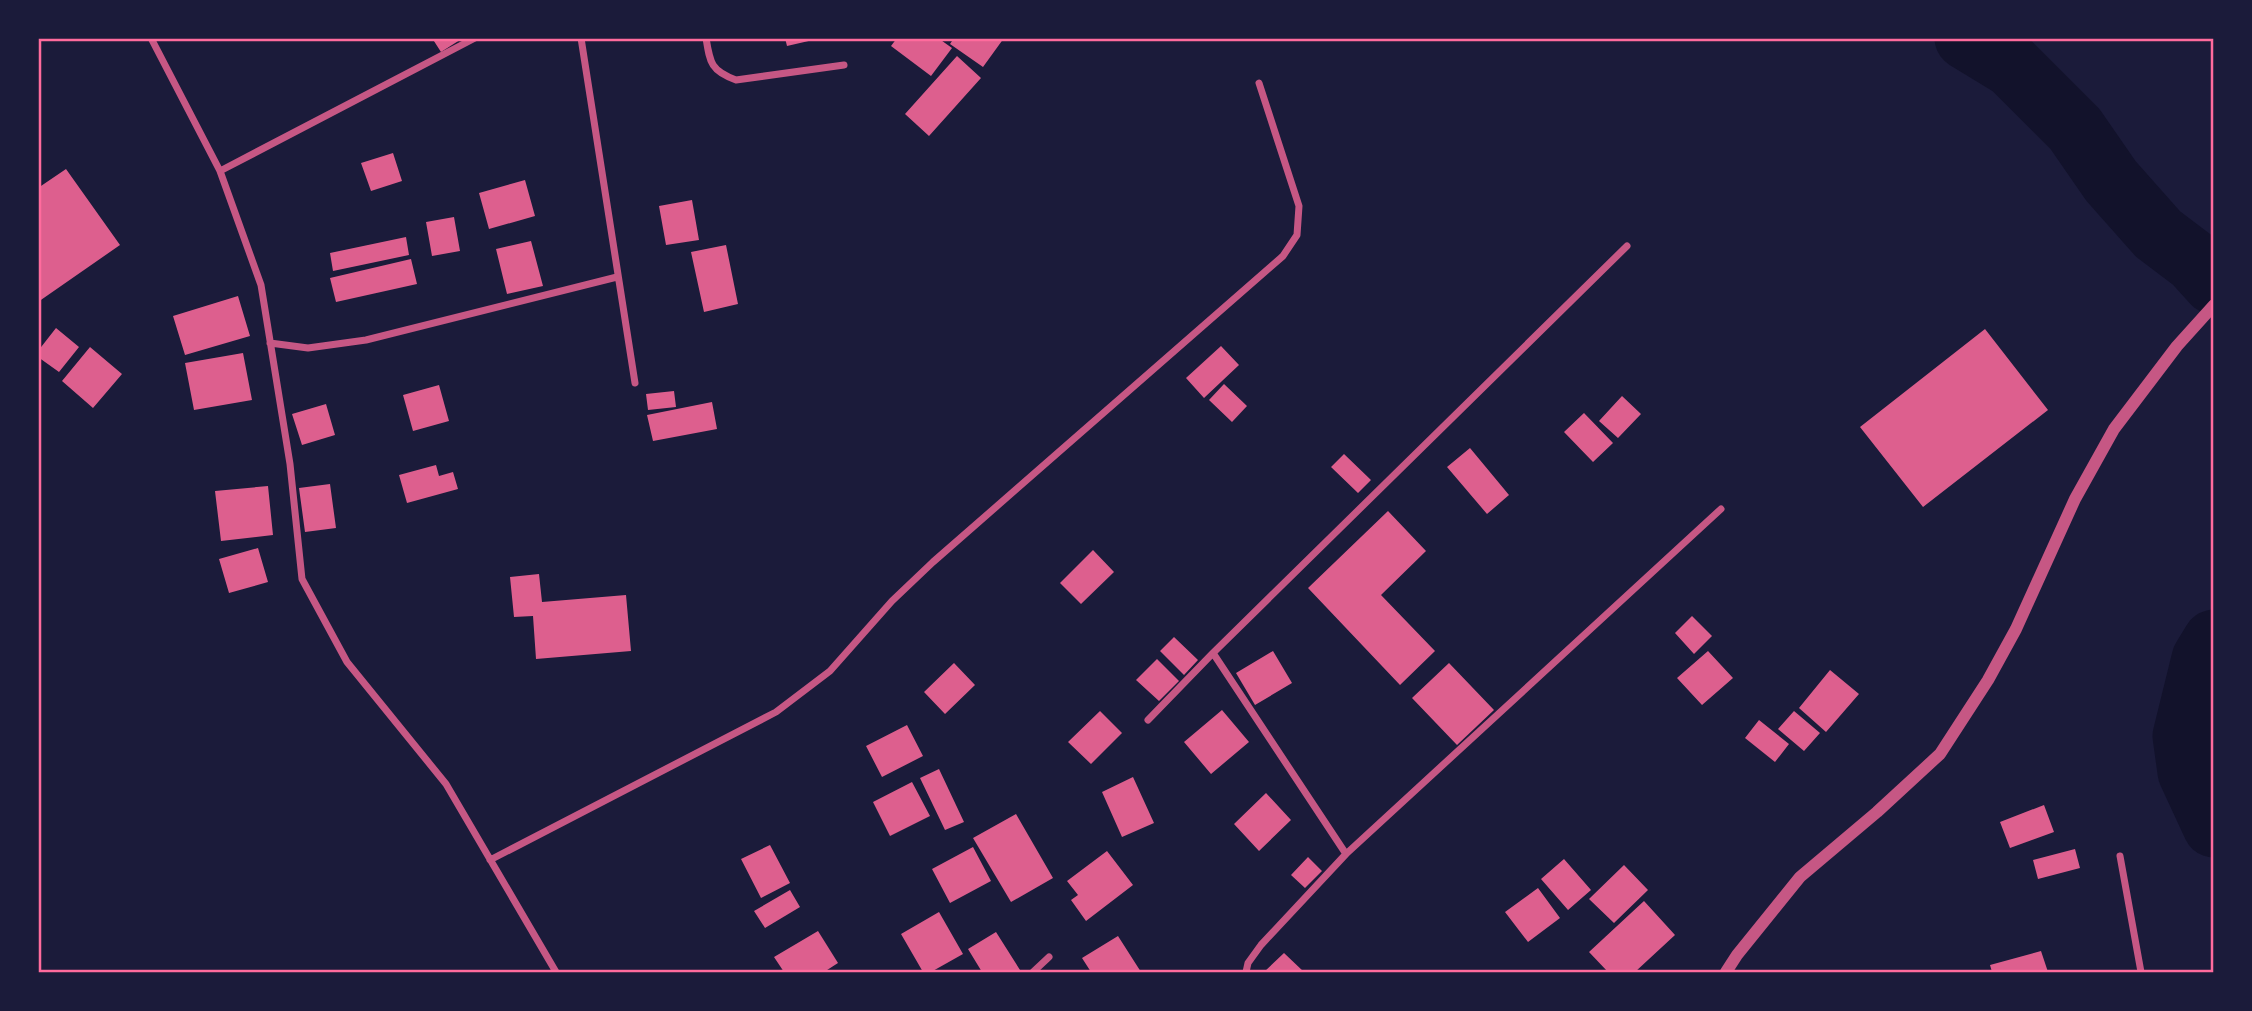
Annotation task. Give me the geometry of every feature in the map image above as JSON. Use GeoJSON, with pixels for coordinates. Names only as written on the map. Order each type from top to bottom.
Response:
{"type":"FeatureCollection","features":[{"type":"Feature","properties":{"kind":"street"},"geometry":{"type":"LineString","coordinates":[[151,38],[220,171],[261,285],[290,464],[302,579],[347,662],[446,784],[556,972]]}},
{"type":"Feature","properties":{"kind":"street"},"geometry":{"type":"LineString","coordinates":[[220,171],[475,38]]}},
{"type":"Feature","properties":{"kind":"street"},"geometry":{"type":"LineString","coordinates":[[581,38],[635,383]]}},
{"type":"Feature","properties":{"kind":"street"},"geometry":{"type":"LineString","coordinates":[[706,38],[710,62],[720,74],[736,80],[844,65]]}},
{"type":"Feature","properties":{"kind":"street"},"geometry":{"type":"LineString","coordinates":[[490,860],[776,712],[830,671],[892,601],[933,562],[1283,256],[1297,235],[1299,206],[1259,83]]}},
{"type":"Feature","properties":{"kind":"street"},"geometry":{"type":"LineString","coordinates":[[1148,720],[1627,246]]}},
{"type":"Feature","properties":{"kind":"street"},"geometry":{"type":"LineString","coordinates":[[270,343],[308,348],[366,340],[617,276]]}},
{"type":"Feature","properties":{"kind":"street"},"geometry":{"type":"LineString","coordinates":[[1726,972],[1800,877],[1940,754],[1988,680],[2016,629],[2075,499],[2114,429],[2177,346],[2214,305]]}},
{"type":"Feature","properties":{"kind":"street"},"geometry":{"type":"LineString","coordinates":[[1246,972],[1248,963],[1261,945],[1346,854],[1721,509]]}},
{"type":"Feature","properties":{"kind":"street"},"geometry":{"type":"LineString","coordinates":[[1213,653],[1346,854]]}},
{"type":"Feature","properties":{"kind":"street"},"geometry":{"type":"LineString","coordinates":[[2120,856],[2141,972]]}},
{"type":"Feature","properties":{"kind":"street"},"geometry":{"type":"LineString","coordinates":[[1033,972],[1049,957]]}},
{"type":"Feature","properties":{"kind":"building"},"geometry":{"type":"Polygon","coordinates":[[[432,38],[463,38],[441,52],[432,38]]]}},
{"type":"Feature","properties":{"kind":"building"},"geometry":{"type":"Polygon","coordinates":[[[785,38],[813,38],[813,40],[787,46],[785,38]]]}},
{"type":"Feature","properties":{"kind":"building"},"geometry":{"type":"Polygon","coordinates":[[[897,38],[938,38],[952,48],[931,76],[891,46],[897,38]]]}},
{"type":"Feature","properties":{"kind":"building"},"geometry":{"type":"Polygon","coordinates":[[[954,38],[1004,38],[983,67],[950,44],[954,38]]]}},
{"type":"Feature","properties":{"kind":"building"},"geometry":{"type":"Polygon","coordinates":[[[957,56],[981,78],[929,136],[905,114],[957,56]]]}},
{"type":"Feature","properties":{"kind":"building"},"geometry":{"type":"Polygon","coordinates":[[[393,153],[402,181],[371,191],[361,163],[393,153]]]}},
{"type":"Feature","properties":{"kind":"building"},"geometry":{"type":"Polygon","coordinates":[[[66,169],[120,245],[38,302],[38,188],[66,169]]]}},
{"type":"Feature","properties":{"kind":"building"},"geometry":{"type":"Polygon","coordinates":[[[525,180],[535,216],[489,229],[479,193],[525,180]]]}},
{"type":"Feature","properties":{"kind":"building"},"geometry":{"type":"Polygon","coordinates":[[[692,200],[699,240],[666,245],[659,206],[692,200]]]}},
{"type":"Feature","properties":{"kind":"building"},"geometry":{"type":"Polygon","coordinates":[[[454,217],[460,251],[432,256],[426,222],[454,217]]]}},
{"type":"Feature","properties":{"kind":"building"},"geometry":{"type":"Polygon","coordinates":[[[406,237],[409,255],[333,271],[330,253],[406,237]]]}},
{"type":"Feature","properties":{"kind":"building"},"geometry":{"type":"Polygon","coordinates":[[[531,241],[543,286],[507,294],[496,249],[531,241]]]}},
{"type":"Feature","properties":{"kind":"building"},"geometry":{"type":"Polygon","coordinates":[[[726,245],[738,304],[704,312],[691,252],[726,245]]]}},
{"type":"Feature","properties":{"kind":"building"},"geometry":{"type":"Polygon","coordinates":[[[411,259],[417,284],[336,302],[330,278],[411,259]]]}},
{"type":"Feature","properties":{"kind":"building"},"geometry":{"type":"Polygon","coordinates":[[[238,296],[250,336],[185,355],[173,316],[238,296]]]}},
{"type":"Feature","properties":{"kind":"building"},"geometry":{"type":"Polygon","coordinates":[[[56,328],[79,347],[59,372],[38,357],[38,351],[56,328]]]}},
{"type":"Feature","properties":{"kind":"building"},"geometry":{"type":"Polygon","coordinates":[[[1985,329],[2048,410],[1923,507],[1860,427],[1985,329]]]}},
{"type":"Feature","properties":{"kind":"building"},"geometry":{"type":"Polygon","coordinates":[[[1221,346],[1239,365],[1204,398],[1186,378],[1221,346]]]}},
{"type":"Feature","properties":{"kind":"building"},"geometry":{"type":"Polygon","coordinates":[[[90,347],[122,374],[93,408],[62,381],[90,347]]]}},
{"type":"Feature","properties":{"kind":"building"},"geometry":{"type":"Polygon","coordinates":[[[243,353],[252,400],[194,410],[185,363],[243,353]]]}},
{"type":"Feature","properties":{"kind":"building"},"geometry":{"type":"Polygon","coordinates":[[[1224,384],[1247,406],[1232,422],[1209,400],[1224,384]]]}},
{"type":"Feature","properties":{"kind":"building"},"geometry":{"type":"Polygon","coordinates":[[[439,385],[449,421],[413,431],[403,395],[439,385]]]}},
{"type":"Feature","properties":{"kind":"building"},"geometry":{"type":"Polygon","coordinates":[[[674,391],[676,407],[648,410],[646,394],[674,391]]]}},
{"type":"Feature","properties":{"kind":"building"},"geometry":{"type":"Polygon","coordinates":[[[1622,396],[1641,414],[1618,438],[1599,421],[1622,396]]]}},
{"type":"Feature","properties":{"kind":"building"},"geometry":{"type":"Polygon","coordinates":[[[712,402],[717,429],[653,441],[647,415],[712,402]]]}},
{"type":"Feature","properties":{"kind":"building"},"geometry":{"type":"Polygon","coordinates":[[[326,404],[335,435],[302,445],[292,414],[326,404]]]}},
{"type":"Feature","properties":{"kind":"building"},"geometry":{"type":"Polygon","coordinates":[[[1584,413],[1613,443],[1593,462],[1564,432],[1584,413]]]}},
{"type":"Feature","properties":{"kind":"building"},"geometry":{"type":"Polygon","coordinates":[[[1470,448],[1509,495],[1487,514],[1447,467],[1470,448]]]}},
{"type":"Feature","properties":{"kind":"building"},"geometry":{"type":"Polygon","coordinates":[[[1344,454],[1371,480],[1358,493],[1331,467],[1344,454]]]}},
{"type":"Feature","properties":{"kind":"building"},"geometry":{"type":"Polygon","coordinates":[[[436,465],[439,476],[453,472],[458,489],[407,503],[399,475],[436,465]]]}},
{"type":"Feature","properties":{"kind":"building"},"geometry":{"type":"Polygon","coordinates":[[[330,484],[336,528],[305,532],[299,488],[330,484]]]}},
{"type":"Feature","properties":{"kind":"building"},"geometry":{"type":"Polygon","coordinates":[[[268,486],[273,535],[221,541],[215,491],[268,486]]]}},
{"type":"Feature","properties":{"kind":"building"},"geometry":{"type":"Polygon","coordinates":[[[1388,511],[1426,551],[1381,595],[1435,651],[1400,685],[1308,588],[1388,511]]]}},
{"type":"Feature","properties":{"kind":"building"},"geometry":{"type":"Polygon","coordinates":[[[258,548],[268,582],[229,593],[219,559],[258,548]]]}},
{"type":"Feature","properties":{"kind":"building"},"geometry":{"type":"Polygon","coordinates":[[[1093,550],[1114,572],[1081,604],[1060,583],[1093,550]]]}},
{"type":"Feature","properties":{"kind":"building"},"geometry":{"type":"Polygon","coordinates":[[[539,574],[542,602],[626,595],[631,651],[536,659],[533,616],[514,617],[510,577],[539,574]]]}},
{"type":"Feature","properties":{"kind":"building"},"geometry":{"type":"Polygon","coordinates":[[[1692,616],[1712,636],[1694,654],[1675,633],[1692,616]]]}},
{"type":"Feature","properties":{"kind":"building"},"geometry":{"type":"Polygon","coordinates":[[[1174,637],[1198,660],[1184,675],[1160,651],[1174,637]]]}},
{"type":"Feature","properties":{"kind":"building"},"geometry":{"type":"Polygon","coordinates":[[[1273,651],[1292,683],[1255,705],[1236,673],[1273,651]]]}},
{"type":"Feature","properties":{"kind":"building"},"geometry":{"type":"Polygon","coordinates":[[[1708,651],[1733,678],[1702,705],[1677,678],[1708,651]]]}},
{"type":"Feature","properties":{"kind":"building"},"geometry":{"type":"Polygon","coordinates":[[[1157,659],[1179,681],[1159,701],[1136,680],[1157,659]]]}},
{"type":"Feature","properties":{"kind":"building"},"geometry":{"type":"Polygon","coordinates":[[[954,663],[975,685],[945,714],[924,692],[954,663]]]}},
{"type":"Feature","properties":{"kind":"building"},"geometry":{"type":"Polygon","coordinates":[[[1449,663],[1494,710],[1457,745],[1412,698],[1449,663]]]}},
{"type":"Feature","properties":{"kind":"building"},"geometry":{"type":"Polygon","coordinates":[[[1830,670],[1859,694],[1826,732],[1799,708],[1830,670]]]}},
{"type":"Feature","properties":{"kind":"building"},"geometry":{"type":"Polygon","coordinates":[[[1222,710],[1249,742],[1211,774],[1184,742],[1222,710]]]}},
{"type":"Feature","properties":{"kind":"building"},"geometry":{"type":"Polygon","coordinates":[[[1100,711],[1122,733],[1091,764],[1068,742],[1100,711]]]}},
{"type":"Feature","properties":{"kind":"building"},"geometry":{"type":"Polygon","coordinates":[[[1794,711],[1820,733],[1804,751],[1778,729],[1794,711]]]}},
{"type":"Feature","properties":{"kind":"building"},"geometry":{"type":"Polygon","coordinates":[[[1759,720],[1789,744],[1775,762],[1745,738],[1759,720]]]}},
{"type":"Feature","properties":{"kind":"building"},"geometry":{"type":"Polygon","coordinates":[[[907,725],[923,756],[882,777],[866,746],[907,725]]]}},
{"type":"Feature","properties":{"kind":"building"},"geometry":{"type":"Polygon","coordinates":[[[939,769],[964,822],[945,830],[920,778],[939,769]]]}},
{"type":"Feature","properties":{"kind":"building"},"geometry":{"type":"Polygon","coordinates":[[[1133,777],[1154,823],[1122,837],[1102,792],[1133,777]]]}},
{"type":"Feature","properties":{"kind":"building"},"geometry":{"type":"Polygon","coordinates":[[[912,782],[930,816],[890,836],[873,802],[912,782]]]}},
{"type":"Feature","properties":{"kind":"building"},"geometry":{"type":"Polygon","coordinates":[[[1266,793],[1291,820],[1259,851],[1234,824],[1266,793]]]}},
{"type":"Feature","properties":{"kind":"building"},"geometry":{"type":"Polygon","coordinates":[[[2044,805],[2054,832],[2010,848],[2000,822],[2044,805]]]}},
{"type":"Feature","properties":{"kind":"building"},"geometry":{"type":"Polygon","coordinates":[[[1016,814],[1053,878],[1011,902],[973,838],[1016,814]]]}},
{"type":"Feature","properties":{"kind":"building"},"geometry":{"type":"Polygon","coordinates":[[[770,845],[790,883],[761,898],[741,859],[770,845]]]}},
{"type":"Feature","properties":{"kind":"building"},"geometry":{"type":"Polygon","coordinates":[[[973,847],[991,881],[950,903],[932,869],[973,847]]]}},
{"type":"Feature","properties":{"kind":"building"},"geometry":{"type":"Polygon","coordinates":[[[2075,849],[2080,868],[2038,879],[2033,860],[2075,849]]]}},
{"type":"Feature","properties":{"kind":"building"},"geometry":{"type":"Polygon","coordinates":[[[1107,851],[1133,885],[1086,921],[1071,900],[1078,895],[1067,881],[1107,851]]]}},
{"type":"Feature","properties":{"kind":"building"},"geometry":{"type":"Polygon","coordinates":[[[1308,857],[1322,871],[1305,888],[1291,875],[1308,857]]]}},
{"type":"Feature","properties":{"kind":"building"},"geometry":{"type":"Polygon","coordinates":[[[1564,859],[1591,890],[1568,910],[1541,879],[1564,859]]]}},
{"type":"Feature","properties":{"kind":"building"},"geometry":{"type":"Polygon","coordinates":[[[1624,865],[1648,890],[1614,923],[1589,899],[1624,865]]]}},
{"type":"Feature","properties":{"kind":"building"},"geometry":{"type":"Polygon","coordinates":[[[1538,888],[1560,918],[1528,942],[1505,912],[1538,888]]]}},
{"type":"Feature","properties":{"kind":"building"},"geometry":{"type":"Polygon","coordinates":[[[790,890],[800,907],[765,928],[754,911],[790,890]]]}},
{"type":"Feature","properties":{"kind":"building"},"geometry":{"type":"Polygon","coordinates":[[[1644,901],[1675,935],[1635,972],[1608,972],[1589,952],[1644,901]]]}},
{"type":"Feature","properties":{"kind":"building"},"geometry":{"type":"Polygon","coordinates":[[[939,912],[963,954],[931,972],[923,972],[901,934],[939,912]]]}},
{"type":"Feature","properties":{"kind":"building"},"geometry":{"type":"Polygon","coordinates":[[[818,931],[838,963],[824,972],[784,972],[774,957],[818,931]]]}},
{"type":"Feature","properties":{"kind":"building"},"geometry":{"type":"Polygon","coordinates":[[[996,932],[1020,970],[982,972],[968,949],[996,932]]]}},
{"type":"Feature","properties":{"kind":"building"},"geometry":{"type":"Polygon","coordinates":[[[1118,936],[1141,972],[1091,972],[1082,958],[1118,936]]]}},
{"type":"Feature","properties":{"kind":"building"},"geometry":{"type":"Polygon","coordinates":[[[2041,951],[2048,972],[1992,972],[1990,965],[2041,951]]]}},
{"type":"Feature","properties":{"kind":"building"},"geometry":{"type":"Polygon","coordinates":[[[1284,953],[1304,972],[1264,972],[1284,953]]]}},
{"type":"Feature","properties":{"kind":"waterway"},"geometry":{"type":"LineString","coordinates":[[1966,38],[2012,66],[2075,129],[2111,181],[2158,234],[2195,262],[2214,283]]}},
{"type":"Feature","properties":{"kind":"waterway"},"geometry":{"type":"LineString","coordinates":[[2214,641],[2203,659],[2184,736],[2189,772],[2214,826]]}}]}
